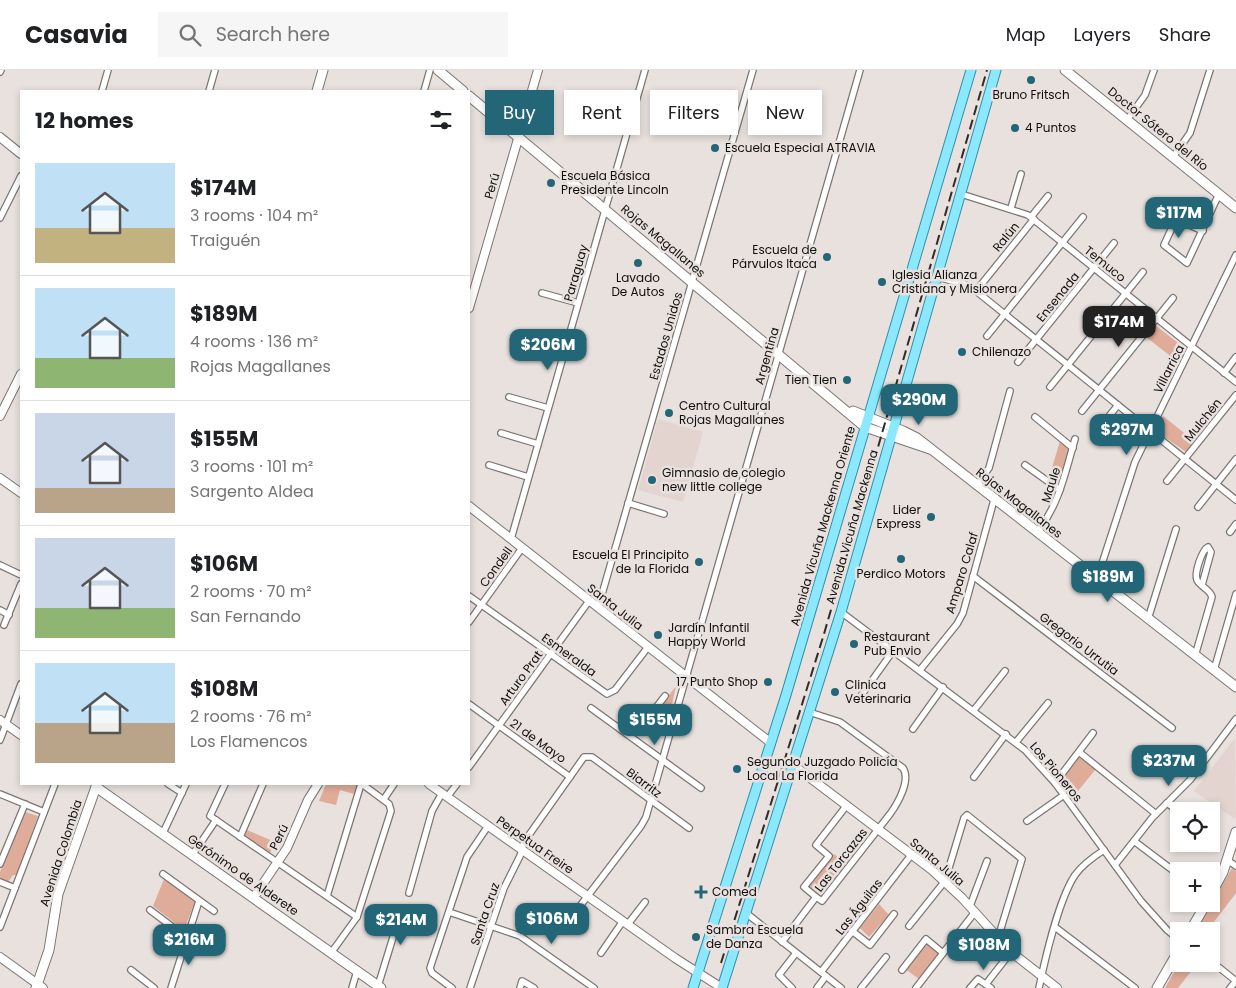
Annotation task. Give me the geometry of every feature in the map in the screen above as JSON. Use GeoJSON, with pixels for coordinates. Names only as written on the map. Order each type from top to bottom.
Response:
{"type":"FeatureCollection","features":[{"type":"Feature","properties":{"kind":"main road"},"geometry":{"type":"LineString","coordinates":[[316,90],[323,70]]}},
{"type":"Feature","properties":{"kind":"main road"},"geometry":{"type":"LineString","coordinates":[[438,70],[462,90]]}},
{"type":"Feature","properties":{"kind":"main road","name":"Avenida Vicuña Mackenna Oriente"},"geometry":{"type":"LineString","coordinates":[[693,988],[771,743],[971,70]]}},
{"type":"Feature","properties":{"kind":"main road","name":"Avenida Vicuña Mackenna"},"geometry":{"type":"LineString","coordinates":[[722,988],[841,612],[996,70]]}},
{"type":"Feature","properties":{"kind":"main road","name":"Doctor Sótero del Río"},"geometry":{"type":"LineString","coordinates":[[1065,70],[1236,206]]}},
{"type":"Feature","properties":{"kind":"main road","name":"Rojas Magallanes"},"geometry":{"type":"LineString","coordinates":[[470,97],[842,405],[867,423],[892,431],[930,449],[1236,687]]}},
{"type":"Feature","properties":{"kind":"main road","name":"Gerónimo de Alderete"},"geometry":{"type":"LineString","coordinates":[[95,785],[380,987]]}},
{"type":"Feature","properties":{"kind":"main road","name":"Avenida Colombia"},"geometry":{"type":"LineString","coordinates":[[39,987],[49,950],[58,894],[95,785]]}},
{"type":"Feature","properties":{"kind":"main road"},"geometry":{"type":"LineString","coordinates":[[1220,876],[1228,860],[1236,832]]}},
{"type":"Feature","properties":{"kind":"main road"},"geometry":{"type":"LineString","coordinates":[[1157,988],[1170,966]]}},
{"type":"Feature","properties":{"kind":"street"},"geometry":{"type":"LineString","coordinates":[[102,90],[108,70]]}},
{"type":"Feature","properties":{"kind":"street"},"geometry":{"type":"LineString","coordinates":[[209,90],[215,70]]}},
{"type":"Feature","properties":{"kind":"street"},"geometry":{"type":"LineString","coordinates":[[424,90],[430,70]]}},
{"type":"Feature","properties":{"kind":"street","name":"Perú"},"geometry":{"type":"LineString","coordinates":[[470,305],[538,70]]}},
{"type":"Feature","properties":{"kind":"street","name":"Paraguay"},"geometry":{"type":"LineString","coordinates":[[511,539],[646,70]]}},
{"type":"Feature","properties":{"kind":"street","name":"Estados Unidos"},"geometry":{"type":"LineString","coordinates":[[598,608],[753,70]]}},
{"type":"Feature","properties":{"kind":"street","name":"Argentina"},"geometry":{"type":"LineString","coordinates":[[564,927],[641,826],[651,800],[860,70]]}},
{"type":"Feature","properties":{"kind":"street"},"geometry":{"type":"LineString","coordinates":[[1127,120],[1145,96],[1154,70]]}},
{"type":"Feature","properties":{"kind":"street"},"geometry":{"type":"LineString","coordinates":[[1173,157],[1190,133],[1210,70]]}},
{"type":"Feature","properties":{"kind":"street"},"geometry":{"type":"LineString","coordinates":[[0,137],[20,153]]}},
{"type":"Feature","properties":{"kind":"street"},"geometry":{"type":"LineString","coordinates":[[1011,208],[1021,174]]}},
{"type":"Feature","properties":{"kind":"street"},"geometry":{"type":"LineString","coordinates":[[0,218],[20,178]]}},
{"type":"Feature","properties":{"kind":"street","name":"Temuco"},"geometry":{"type":"LineString","coordinates":[[961,194],[1011,208],[1032,218],[1236,382]]}},
{"type":"Feature","properties":{"kind":"street"},"geometry":{"type":"LineString","coordinates":[[1203,231],[1176,220],[1164,245],[1187,263],[1203,231],[1219,194]]}},
{"type":"Feature","properties":{"kind":"street","name":"Ralún"},"geometry":{"type":"LineString","coordinates":[[976,291],[1048,196]]}},
{"type":"Feature","properties":{"kind":"street"},"geometry":{"type":"LineString","coordinates":[[987,336],[1083,218]]}},
{"type":"Feature","properties":{"kind":"street","name":"Ensenada"},"geometry":{"type":"LineString","coordinates":[[1018,362],[1114,243]]}},
{"type":"Feature","properties":{"kind":"street","name":"Villarrica"},"geometry":{"type":"LineString","coordinates":[[1097,580],[1129,478],[1149,430],[1192,347],[1236,255]]}},
{"type":"Feature","properties":{"kind":"street"},"geometry":{"type":"LineString","coordinates":[[1050,387],[1143,272]]}},
{"type":"Feature","properties":{"kind":"street"},"geometry":{"type":"LineString","coordinates":[[937,277],[964,284],[976,291],[1236,500]]}},
{"type":"Feature","properties":{"kind":"street"},"geometry":{"type":"LineString","coordinates":[[542,293],[578,303]]}},
{"type":"Feature","properties":{"kind":"street"},"geometry":{"type":"LineString","coordinates":[[1082,411],[1173,298]]}},
{"type":"Feature","properties":{"kind":"street"},"geometry":{"type":"LineString","coordinates":[[1224,373],[1236,357]]}},
{"type":"Feature","properties":{"kind":"street"},"geometry":{"type":"LineString","coordinates":[[0,416],[20,376]]}},
{"type":"Feature","properties":{"kind":"street"},"geometry":{"type":"LineString","coordinates":[[976,486],[989,468],[1010,391]]}},
{"type":"Feature","properties":{"kind":"street","name":"Mulchén"},"geometry":{"type":"LineString","coordinates":[[1167,481],[1236,395]]}},
{"type":"Feature","properties":{"kind":"street"},"geometry":{"type":"LineString","coordinates":[[509,397],[548,408]]}},
{"type":"Feature","properties":{"kind":"street"},"geometry":{"type":"LineString","coordinates":[[1100,426],[1118,405]]}},
{"type":"Feature","properties":{"kind":"street"},"geometry":{"type":"LineString","coordinates":[[1035,417],[1073,448]]}},
{"type":"Feature","properties":{"kind":"street"},"geometry":{"type":"LineString","coordinates":[[501,433],[538,444]]}},
{"type":"Feature","properties":{"kind":"street","name":"Maule"},"geometry":{"type":"LineString","coordinates":[[1037,533],[1051,515],[1075,439]]}},
{"type":"Feature","properties":{"kind":"street"},"geometry":{"type":"LineString","coordinates":[[1198,507],[1236,459]]}},
{"type":"Feature","properties":{"kind":"street"},"geometry":{"type":"LineString","coordinates":[[489,465],[528,477]]}},
{"type":"Feature","properties":{"kind":"street"},"geometry":{"type":"LineString","coordinates":[[1025,465],[1060,490]]}},
{"type":"Feature","properties":{"kind":"street"},"geometry":{"type":"LineString","coordinates":[[0,478],[20,492]]}},
{"type":"Feature","properties":{"kind":"street","name":"Amparo Calaf"},"geometry":{"type":"LineString","coordinates":[[920,670],[960,618],[994,500]]}},
{"type":"Feature","properties":{"kind":"street"},"geometry":{"type":"LineString","coordinates":[[628,503],[664,514]]}},
{"type":"Feature","properties":{"kind":"street","name":"Santa Julia"},"geometry":{"type":"LineString","coordinates":[[470,507],[771,743]]}},
{"type":"Feature","properties":{"kind":"street"},"geometry":{"type":"LineString","coordinates":[[1230,532],[1236,524]]}},
{"type":"Feature","properties":{"kind":"street"},"geometry":{"type":"LineString","coordinates":[[1148,619],[1176,529]]}},
{"type":"Feature","properties":{"kind":"street"},"geometry":{"type":"LineString","coordinates":[[1195,656],[1212,597],[1197,580],[1196,574],[1204,550],[1208,547],[1211,552],[1202,585]]}},
{"type":"Feature","properties":{"kind":"street","name":"Condell"},"geometry":{"type":"LineString","coordinates":[[470,621],[522,548]]}},
{"type":"Feature","properties":{"kind":"street"},"geometry":{"type":"LineString","coordinates":[[0,565],[20,575]]}},
{"type":"Feature","properties":{"kind":"street","name":"Gregorio Urrutia"},"geometry":{"type":"LineString","coordinates":[[973,576],[1172,728]]}},
{"type":"Feature","properties":{"kind":"street"},"geometry":{"type":"LineString","coordinates":[[4,626],[20,586]]}},
{"type":"Feature","properties":{"kind":"street"},"geometry":{"type":"LineString","coordinates":[[1214,670],[1236,594]]}},
{"type":"Feature","properties":{"kind":"street","name":"Esmeralda"},"geometry":{"type":"LineString","coordinates":[[470,597],[605,693],[610,694],[615,690],[648,647]]}},
{"type":"Feature","properties":{"kind":"street","name":"Arturo Prat"},"geometry":{"type":"LineString","coordinates":[[470,766],[589,601]]}},
{"type":"Feature","properties":{"kind":"street"},"geometry":{"type":"LineString","coordinates":[[0,610],[9,614]]}},
{"type":"Feature","properties":{"kind":"street","name":"Los Pioneros"},"geometry":{"type":"LineString","coordinates":[[841,612],[1016,742],[1055,783],[1152,914],[1170,931]]}},
{"type":"Feature","properties":{"kind":"street"},"geometry":{"type":"LineString","coordinates":[[858,700],[893,650]]}},
{"type":"Feature","properties":{"kind":"street"},"geometry":{"type":"LineString","coordinates":[[974,710],[1005,671]]}},
{"type":"Feature","properties":{"kind":"street"},"geometry":{"type":"LineString","coordinates":[[0,740],[3,722],[20,686]]}},
{"type":"Feature","properties":{"kind":"street"},"geometry":{"type":"LineString","coordinates":[[913,729],[944,687]]}},
{"type":"Feature","properties":{"kind":"street"},"geometry":{"type":"LineString","coordinates":[[651,714],[665,696]]}},
{"type":"Feature","properties":{"kind":"street"},"geometry":{"type":"LineString","coordinates":[[1016,742],[1048,703]]}},
{"type":"Feature","properties":{"kind":"street","name":"21 de Mayo"},"geometry":{"type":"LineString","coordinates":[[470,705],[570,777]]}},
{"type":"Feature","properties":{"kind":"street"},"geometry":{"type":"LineString","coordinates":[[591,708],[701,788]]}},
{"type":"Feature","properties":{"kind":"street"},"geometry":{"type":"LineString","coordinates":[[656,708],[673,721]]}},
{"type":"Feature","properties":{"kind":"street"},"geometry":{"type":"LineString","coordinates":[[809,712],[840,722],[904,770],[906,776],[899,800],[878,829]]}},
{"type":"Feature","properties":{"kind":"street"},"geometry":{"type":"LineString","coordinates":[[1115,866],[1156,814],[1190,780],[1236,719]]}},
{"type":"Feature","properties":{"kind":"street"},"geometry":{"type":"LineString","coordinates":[[3,722],[20,734]]}},
{"type":"Feature","properties":{"kind":"street"},"geometry":{"type":"LineString","coordinates":[[1055,783],[1093,733]]}},
{"type":"Feature","properties":{"kind":"street"},"geometry":{"type":"LineString","coordinates":[[974,777],[1006,734]]}},
{"type":"Feature","properties":{"kind":"street"},"geometry":{"type":"LineString","coordinates":[[1079,752],[1156,814]]}},
{"type":"Feature","properties":{"kind":"street","name":"Santa Cruz"},"geometry":{"type":"LineString","coordinates":[[470,988],[506,883],[525,840],[587,756]]}},
{"type":"Feature","properties":{"kind":"street","name":"Biarritz"},"geometry":{"type":"LineString","coordinates":[[587,756],[689,828]]}},
{"type":"Feature","properties":{"kind":"street","name":"Santa Julia"},"geometry":{"type":"LineString","coordinates":[[792,764],[945,881],[1011,952],[1057,988]]}},
{"type":"Feature","properties":{"kind":"street"},"geometry":{"type":"LineString","coordinates":[[0,927],[55,785]]}},
{"type":"Feature","properties":{"kind":"street"},"geometry":{"type":"LineString","coordinates":[[170,785],[182,793]]}},
{"type":"Feature","properties":{"kind":"street"},"geometry":{"type":"LineString","coordinates":[[163,833],[186,785]]}},
{"type":"Feature","properties":{"kind":"street"},"geometry":{"type":"LineString","coordinates":[[193,854],[213,818],[225,785]]}},
{"type":"Feature","properties":{"kind":"street"},"geometry":{"type":"LineString","coordinates":[[240,837],[263,785]]}},
{"type":"Feature","properties":{"kind":"street","name":"Perú"},"geometry":{"type":"LineString","coordinates":[[254,897],[290,844],[308,800],[317,785]]}},
{"type":"Feature","properties":{"kind":"street"},"geometry":{"type":"LineString","coordinates":[[327,896],[362,785]]}},
{"type":"Feature","properties":{"kind":"street"},"geometry":{"type":"LineString","coordinates":[[331,953],[357,917],[391,810],[389,804],[384,799],[363,785]]}},
{"type":"Feature","properties":{"kind":"street"},"geometry":{"type":"LineString","coordinates":[[384,799],[393,785]]}},
{"type":"Feature","properties":{"kind":"street","name":"Perpetua Freire"},"geometry":{"type":"LineString","coordinates":[[430,785],[625,923],[722,988]]}},
{"type":"Feature","properties":{"kind":"street"},"geometry":{"type":"LineString","coordinates":[[409,892],[432,811],[456,785]]}},
{"type":"Feature","properties":{"kind":"street"},"geometry":{"type":"LineString","coordinates":[[0,794],[44,812]]}},
{"type":"Feature","properties":{"kind":"street"},"geometry":{"type":"LineString","coordinates":[[1027,821],[1064,795]]}},
{"type":"Feature","properties":{"kind":"street"},"geometry":{"type":"LineString","coordinates":[[0,864],[25,804]]}},
{"type":"Feature","properties":{"kind":"street"},"geometry":{"type":"LineString","coordinates":[[816,897],[804,887],[829,856],[816,845],[847,805]]}},
{"type":"Feature","properties":{"kind":"street"},"geometry":{"type":"LineString","coordinates":[[910,926],[945,881],[966,815],[1022,859],[998,938]]}},
{"type":"Feature","properties":{"kind":"street"},"geometry":{"type":"LineString","coordinates":[[213,818],[357,917]]}},
{"type":"Feature","properties":{"kind":"street"},"geometry":{"type":"LineString","coordinates":[[452,988],[432,974],[430,970],[469,853],[488,826]]}},
{"type":"Feature","properties":{"kind":"street","name":"Las Torcazas"},"geometry":{"type":"LineString","coordinates":[[782,942],[816,897],[822,901],[878,829]]}},
{"type":"Feature","properties":{"kind":"street"},"geometry":{"type":"LineString","coordinates":[[1134,841],[1170,868]]}},
{"type":"Feature","properties":{"kind":"street"},"geometry":{"type":"LineString","coordinates":[[1039,988],[1055,927],[1067,891],[1084,865],[1104,850]]}},
{"type":"Feature","properties":{"kind":"street","name":"Las Águilas"},"geometry":{"type":"LineString","coordinates":[[821,972],[912,854]]}},
{"type":"Feature","properties":{"kind":"street"},"geometry":{"type":"LineString","coordinates":[[1228,860],[1236,866]]}},
{"type":"Feature","properties":{"kind":"street"},"geometry":{"type":"LineString","coordinates":[[916,988],[944,953],[972,909],[986,861]]}},
{"type":"Feature","properties":{"kind":"street"},"geometry":{"type":"LineString","coordinates":[[163,874],[214,911]]}},
{"type":"Feature","properties":{"kind":"street"},"geometry":{"type":"LineString","coordinates":[[0,882],[15,888]]}},
{"type":"Feature","properties":{"kind":"street"},"geometry":{"type":"LineString","coordinates":[[171,988],[199,901]]}},
{"type":"Feature","properties":{"kind":"street"},"geometry":{"type":"LineString","coordinates":[[601,953],[645,902]]}},
{"type":"Feature","properties":{"kind":"street"},"geometry":{"type":"LineString","coordinates":[[380,987],[402,908]]}},
{"type":"Feature","properties":{"kind":"street"},"geometry":{"type":"LineString","coordinates":[[150,910],[187,938]]}},
{"type":"Feature","properties":{"kind":"street"},"geometry":{"type":"LineString","coordinates":[[449,912],[520,936],[594,988]]}},
{"type":"Feature","properties":{"kind":"street"},"geometry":{"type":"LineString","coordinates":[[746,914],[841,988]]}},
{"type":"Feature","properties":{"kind":"street"},"geometry":{"type":"LineString","coordinates":[[852,931],[870,945],[894,914]]}},
{"type":"Feature","properties":{"kind":"street"},"geometry":{"type":"LineString","coordinates":[[1055,927],[1135,988]]}},
{"type":"Feature","properties":{"kind":"street"},"geometry":{"type":"LineString","coordinates":[[902,970],[926,939],[944,953]]}},
{"type":"Feature","properties":{"kind":"street"},"geometry":{"type":"LineString","coordinates":[[970,988],[978,979],[988,986],[1011,952]]}},
{"type":"Feature","properties":{"kind":"street"},"geometry":{"type":"LineString","coordinates":[[792,988],[779,975],[796,953]]}},
{"type":"Feature","properties":{"kind":"street"},"geometry":{"type":"LineString","coordinates":[[0,957],[39,987]]}},
{"type":"Feature","properties":{"kind":"street"},"geometry":{"type":"LineString","coordinates":[[861,988],[886,957]]}},
{"type":"Feature","properties":{"kind":"street"},"geometry":{"type":"LineString","coordinates":[[1220,968],[1236,981],[1230,988]]}},
{"type":"Feature","properties":{"kind":"street"},"geometry":{"type":"LineString","coordinates":[[131,970],[154,988]]}},
{"type":"Feature","properties":{"kind":"street"},"geometry":{"type":"LineString","coordinates":[[352,988],[356,971]]}},
{"type":"Feature","properties":{"kind":"street"},"geometry":{"type":"LineString","coordinates":[[816,988],[826,976]]}},
{"type":"Feature","properties":{"kind":"street"},"geometry":{"type":"LineString","coordinates":[[520,988],[522,982],[534,988]]}},
{"type":"Feature","properties":{"kind":"shaded area"},"geometry":{"type":"Polygon","coordinates":[[[1155,325],[1182,346],[1178,362],[1146,337],[1155,325]]]}},
{"type":"Feature","properties":{"kind":"shaded area"},"geometry":{"type":"Polygon","coordinates":[[[1163,416],[1194,441],[1186,452],[1156,431],[1163,416]]]}},
{"type":"Feature","properties":{"kind":"shaded area"},"geometry":{"type":"Polygon","coordinates":[[[658,419],[703,432],[683,502],[638,490],[658,419]]]}},
{"type":"Feature","properties":{"kind":"shaded area"},"geometry":{"type":"Polygon","coordinates":[[[1060,441],[1070,448],[1059,485],[1049,478],[1060,441]]]}},
{"type":"Feature","properties":{"kind":"shaded area"},"geometry":{"type":"Polygon","coordinates":[[[676,686],[669,717],[660,710],[660,707],[676,686]]]}},
{"type":"Feature","properties":{"kind":"shaded area"},"geometry":{"type":"Polygon","coordinates":[[[1235,738],[1235,819],[1220,809],[1220,802],[1210,802],[1194,791],[1235,738]]]}},
{"type":"Feature","properties":{"kind":"shaded area"},"geometry":{"type":"Polygon","coordinates":[[[1079,757],[1096,769],[1073,797],[1061,780],[1079,757]]]}},
{"type":"Feature","properties":{"kind":"shaded area"},"geometry":{"type":"Polygon","coordinates":[[[326,785],[358,785],[354,794],[340,790],[336,805],[319,801],[326,785]]]}},
{"type":"Feature","properties":{"kind":"shaded area"},"geometry":{"type":"Polygon","coordinates":[[[25,812],[38,816],[17,875],[13,875],[8,882],[0,879],[0,872],[25,812]]]}},
{"type":"Feature","properties":{"kind":"shaded area"},"geometry":{"type":"Polygon","coordinates":[[[247,830],[275,842],[270,853],[244,836],[247,830]]]}},
{"type":"Feature","properties":{"kind":"shaded area"},"geometry":{"type":"Polygon","coordinates":[[[834,854],[844,862],[819,895],[809,887],[834,854]]]}},
{"type":"Feature","properties":{"kind":"shaded area"},"geometry":{"type":"Polygon","coordinates":[[[1232,868],[1236,871],[1236,893],[1214,922],[1201,922],[1207,912],[1220,912],[1220,889],[1232,868]]]}},
{"type":"Feature","properties":{"kind":"shaded area"},"geometry":{"type":"Polygon","coordinates":[[[164,879],[195,901],[184,930],[153,906],[164,879]]]}},
{"type":"Feature","properties":{"kind":"shaded area"},"geometry":{"type":"Polygon","coordinates":[[[879,904],[889,915],[869,937],[860,928],[879,904]]]}},
{"type":"Feature","properties":{"kind":"shaded area"},"geometry":{"type":"Polygon","coordinates":[[[927,941],[941,952],[919,979],[905,969],[927,941]]]}},
{"type":"Feature","properties":{"kind":"shaded area"},"geometry":{"type":"Polygon","coordinates":[[[1174,972],[1191,972],[1178,988],[1165,988],[1174,972]]]}},
{"type":"Feature","properties":{"kind":"railway"},"geometry":{"type":"LineString","coordinates":[[721,963],[824,634],[987,70]]}},
{"type":"Feature","properties":{"kind":"place","name":"Bruno Fritsch"},"geometry":{"type":"Point","coordinates":[1031,80]}},
{"type":"Feature","properties":{"kind":"place","name":"4 Puntos"},"geometry":{"type":"Point","coordinates":[1015,128]}},
{"type":"Feature","properties":{"kind":"place","name":"Escuela Especial ATRAVIA"},"geometry":{"type":"Point","coordinates":[715,148]}},
{"type":"Feature","properties":{"kind":"place","name":"Escuela Básica Presidente Lincoln"},"geometry":{"type":"Point","coordinates":[551,183]}},
{"type":"Feature","properties":{"kind":"place","name":"Escuela de Párvulos Itaca"},"geometry":{"type":"Point","coordinates":[827,257]}},
{"type":"Feature","properties":{"kind":"place","name":"Lavado De Autos"},"geometry":{"type":"Point","coordinates":[638,263]}},
{"type":"Feature","properties":{"kind":"place","name":"Iglesia Alianza Cristiana y Misionera"},"geometry":{"type":"Point","coordinates":[882,282]}},
{"type":"Feature","properties":{"kind":"place","name":"Chilenazo"},"geometry":{"type":"Point","coordinates":[962,352]}},
{"type":"Feature","properties":{"kind":"place","name":"Tien Tien"},"geometry":{"type":"Point","coordinates":[847,380]}},
{"type":"Feature","properties":{"kind":"place","name":"Centro Cultural Rojas Magallanes"},"geometry":{"type":"Point","coordinates":[669,413]}},
{"type":"Feature","properties":{"kind":"place","name":"Gimnasio de colegio new little college"},"geometry":{"type":"Point","coordinates":[652,480]}},
{"type":"Feature","properties":{"kind":"place","name":"Lider Express"},"geometry":{"type":"Point","coordinates":[931,517]}},
{"type":"Feature","properties":{"kind":"place","name":"Perdico Motors"},"geometry":{"type":"Point","coordinates":[901,559]}},
{"type":"Feature","properties":{"kind":"place","name":"Escuela El Principito de la Florida"},"geometry":{"type":"Point","coordinates":[699,562]}},
{"type":"Feature","properties":{"kind":"place","name":"Jardín Infantil Happy World"},"geometry":{"type":"Point","coordinates":[658,635]}},
{"type":"Feature","properties":{"kind":"place","name":"Restaurant Pub Envio"},"geometry":{"type":"Point","coordinates":[854,644]}},
{"type":"Feature","properties":{"kind":"place","name":"17 Punto Shop"},"geometry":{"type":"Point","coordinates":[768,682]}},
{"type":"Feature","properties":{"kind":"place","name":"Clinica Veterinaria"},"geometry":{"type":"Point","coordinates":[835,692]}},
{"type":"Feature","properties":{"kind":"place","name":"Segundo Juzgado Policía Local La Florida"},"geometry":{"type":"Point","coordinates":[737,769]}},
{"type":"Feature","properties":{"kind":"place","name":"Comed"},"geometry":{"type":"Point","coordinates":[701,892]}},
{"type":"Feature","properties":{"kind":"place","name":"Sambra Escuela de Danza"},"geometry":{"type":"Point","coordinates":[696,937]}}]}
